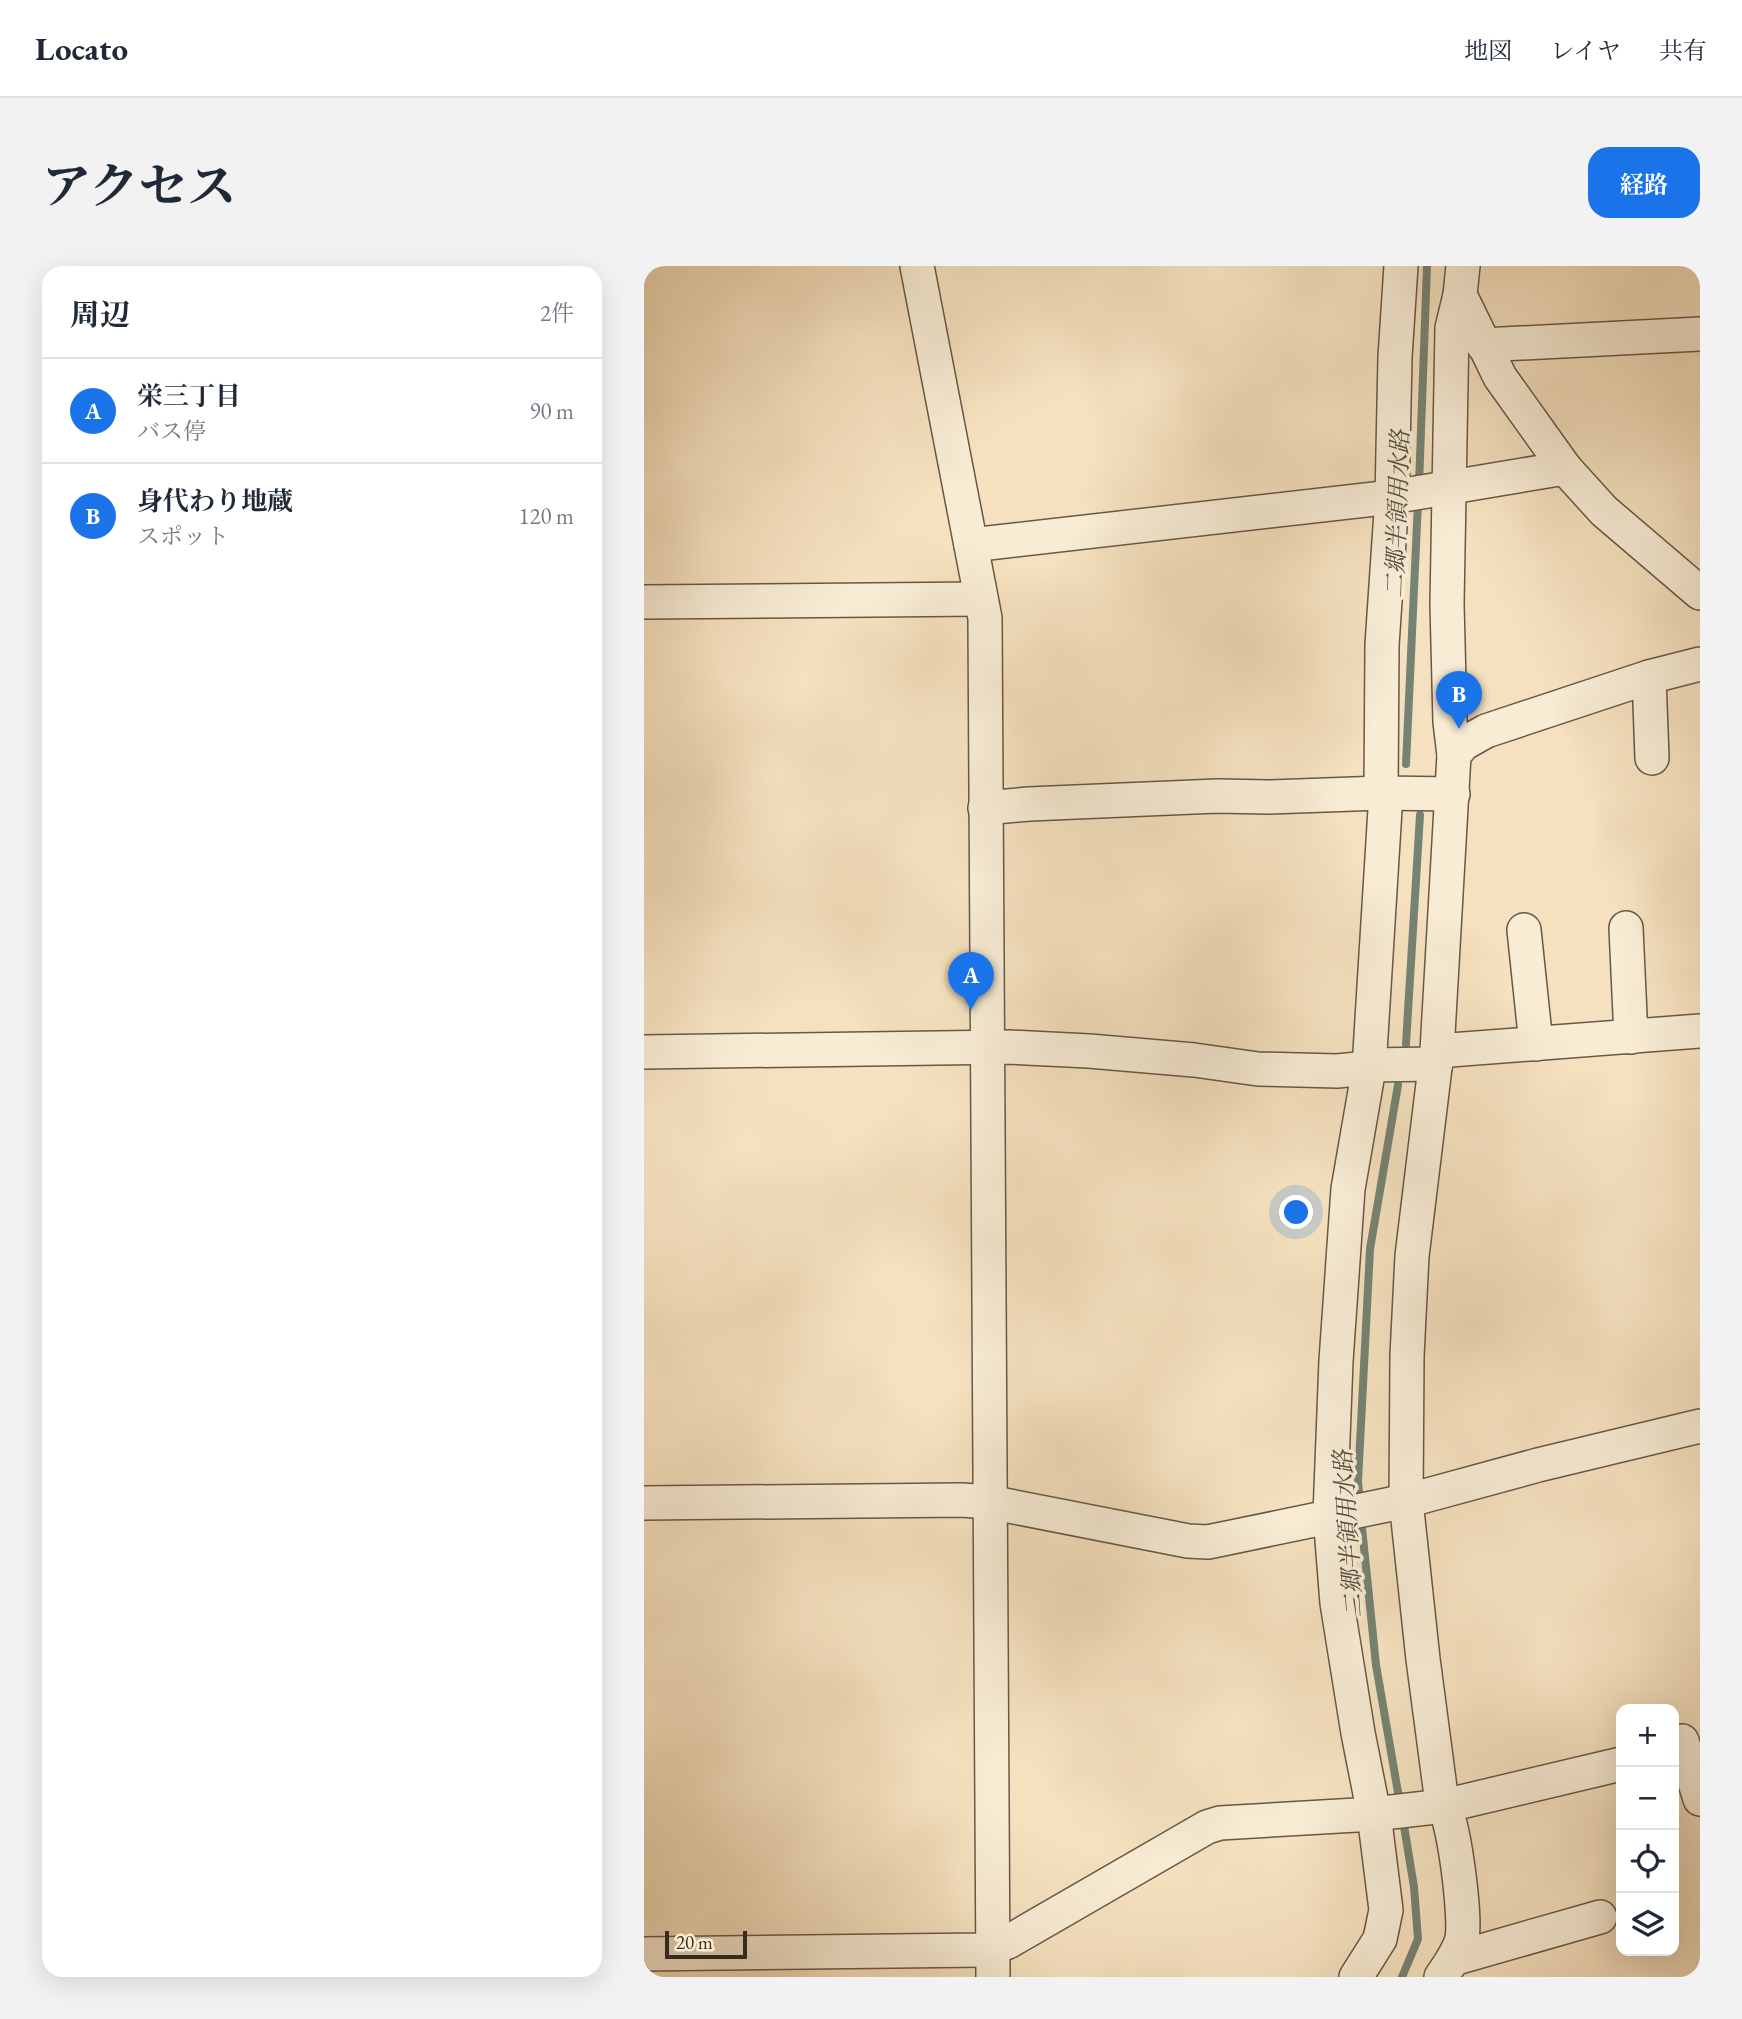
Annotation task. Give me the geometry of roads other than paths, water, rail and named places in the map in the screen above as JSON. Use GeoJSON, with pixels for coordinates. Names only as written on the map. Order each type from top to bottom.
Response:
{"type":"FeatureCollection","features":[{"type":"Feature","properties":{"kind":"street"},"geometry":{"type":"LineString","coordinates":[[917,266],[985,618],[993,1962]]}},
{"type":"Feature","properties":{"kind":"street"},"geometry":{"type":"LineString","coordinates":[[1356,1977],[1380,1938],[1386,1910],[1374,1814],[1357,1733],[1337,1603],[1330,1515],[1336,1361],[1348,1189],[1369,1066],[1383,793],[1382,645],[1392,497],[1395,357],[1401,266]]}},
{"type":"Feature","properties":{"kind":"street"},"geometry":{"type":"LineString","coordinates":[[1462,281],[1483,345],[1500,377],[1565,468],[1604,511],[1700,593]]}},
{"type":"Feature","properties":{"kind":"street"},"geometry":{"type":"LineString","coordinates":[[1447,1968],[1462,1940],[1463,1923],[1452,1833],[1447,1808],[1442,1803],[1424,1672],[1406,1501],[1407,1356],[1412,1256],[1436,1058],[1453,794],[1448,489],[1452,328],[1462,281]]}},
{"type":"Feature","properties":{"kind":"street"},"geometry":{"type":"LineString","coordinates":[[1483,345],[1700,334]]}},
{"type":"Feature","properties":{"kind":"street"},"geometry":{"type":"LineString","coordinates":[[971,545],[1392,497],[1565,468]]}},
{"type":"Feature","properties":{"kind":"street"},"geometry":{"type":"LineString","coordinates":[[644,602],[981,599]]}},
{"type":"Feature","properties":{"kind":"street"},"geometry":{"type":"LineString","coordinates":[[1454,755],[1463,744],[1486,731],[1649,677],[1700,664]]}},
{"type":"Feature","properties":{"kind":"street"},"geometry":{"type":"LineString","coordinates":[[1649,677],[1652,758]]}},
{"type":"Feature","properties":{"kind":"street"},"geometry":{"type":"LineString","coordinates":[[985,808],[1217,796],[1453,794]]}},
{"type":"Feature","properties":{"kind":"street"},"geometry":{"type":"LineString","coordinates":[[1626,928],[1631,1037]]}},
{"type":"Feature","properties":{"kind":"street"},"geometry":{"type":"LineString","coordinates":[[1524,930],[1536,1044]]}},
{"type":"Feature","properties":{"kind":"street"},"geometry":{"type":"LineString","coordinates":[[644,1052],[986,1048],[1089,1051],[1258,1069],[1337,1071],[1536,1044],[1700,1031]]}},
{"type":"Feature","properties":{"kind":"street"},"geometry":{"type":"LineString","coordinates":[[644,1503],[962,1500],[989,1502],[1188,1541],[1208,1542],[1406,1501],[1538,1465],[1700,1426]]}},
{"type":"Feature","properties":{"kind":"street"},"geometry":{"type":"LineString","coordinates":[[1685,1740],[1700,1799]]}},
{"type":"Feature","properties":{"kind":"street"},"geometry":{"type":"LineString","coordinates":[[993,1962],[1008,1942],[1207,1827],[1444,1806],[1616,1765]]}},
{"type":"Feature","properties":{"kind":"street"},"geometry":{"type":"LineString","coordinates":[[1447,1968],[1600,1917]]}},
{"type":"Feature","properties":{"kind":"street"},"geometry":{"type":"LineString","coordinates":[[644,1954],[983,1950],[993,1962]]}},
{"type":"Feature","properties":{"kind":"waterway","name":"二郷半領用水路"},"geometry":{"type":"LineString","coordinates":[[1419,485],[1427,266]]}},
{"type":"Feature","properties":{"kind":"waterway","name":"二郷半領用水路"},"geometry":{"type":"LineString","coordinates":[[1406,764],[1418,502]]}},
{"type":"Feature","properties":{"kind":"waterway","name":"二郷半領用水路"},"geometry":{"type":"LineString","coordinates":[[1406,1044],[1420,815]]}},
{"type":"Feature","properties":{"kind":"waterway","name":"二郷半領用水路"},"geometry":{"type":"LineString","coordinates":[[1360,1502],[1358,1482],[1370,1249],[1398,1085]]}},
{"type":"Feature","properties":{"kind":"waterway","name":"二郷半領用水路"},"geometry":{"type":"LineString","coordinates":[[1361,1518],[1376,1665],[1400,1804]]}},
{"type":"Feature","properties":{"kind":"waterway","name":"二郷半領用水路"},"geometry":{"type":"LineString","coordinates":[[1402,1977],[1418,1939],[1414,1887],[1403,1820]]}},
{"type":"Feature","properties":{"kind":"place","name":"身代わり地蔵"},"geometry":{"type":"Point","coordinates":[1459,729]}},
{"type":"Feature","properties":{"kind":"place","name":"栄三丁目"},"geometry":{"type":"Point","coordinates":[971,1010]}}]}
